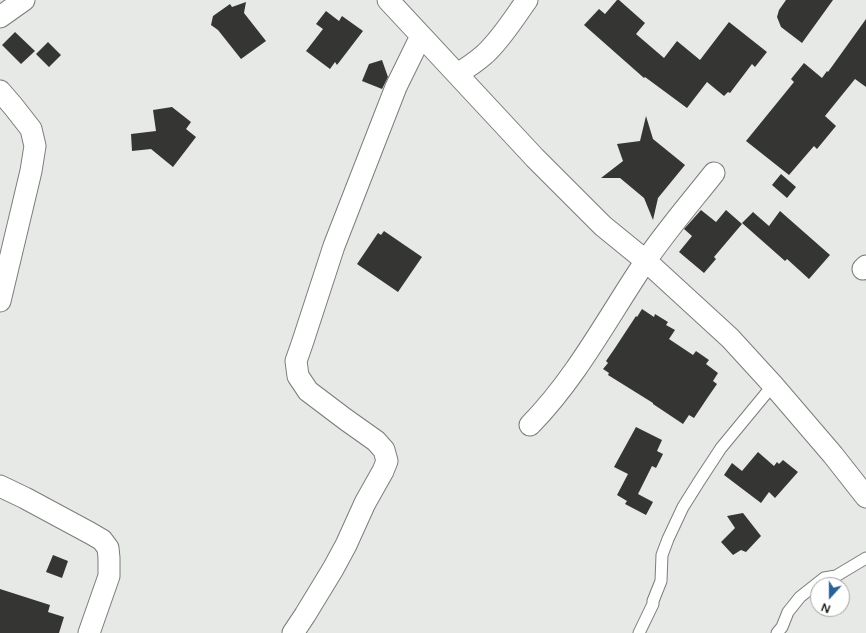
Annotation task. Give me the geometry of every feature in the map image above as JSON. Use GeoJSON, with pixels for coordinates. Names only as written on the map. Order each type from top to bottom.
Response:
{"type":"FeatureCollection","features":[{"type":"Feature","properties":{"kind":"street"},"geometry":{"type":"LineString","coordinates":[[0,17],[24,0]]}},
{"type":"Feature","properties":{"kind":"street"},"geometry":{"type":"LineString","coordinates":[[388,0],[535,158],[603,226],[646,261],[730,338],[773,385],[866,496]]}},
{"type":"Feature","properties":{"kind":"street"},"geometry":{"type":"LineString","coordinates":[[457,74],[471,65],[501,37],[527,0]]}},
{"type":"Feature","properties":{"kind":"street"},"geometry":{"type":"LineString","coordinates":[[293,633],[333,569],[387,462],[384,450],[376,441],[308,391],[298,376],[296,360],[334,246],[396,87],[421,36]]}},
{"type":"Feature","properties":{"kind":"street"},"geometry":{"type":"LineString","coordinates":[[0,91],[31,129],[35,146],[31,171],[0,300]]}},
{"type":"Feature","properties":{"kind":"street"},"geometry":{"type":"LineString","coordinates":[[530,425],[544,410],[574,371],[664,235],[714,173]]}},
{"type":"Feature","properties":{"kind":"street"},"geometry":{"type":"LineString","coordinates":[[0,486],[90,533],[102,540],[108,548],[109,576],[89,633]]}},
{"type":"Feature","properties":{"kind":"lane"},"geometry":{"type":"LineString","coordinates":[[639,633],[653,604],[661,581],[662,555],[684,507],[721,448],[773,385]]}},
{"type":"Feature","properties":{"kind":"lane"},"geometry":{"type":"LineString","coordinates":[[777,633],[782,627],[788,612],[800,597],[824,578],[836,576],[866,558]]}},
{"type":"Feature","properties":{"kind":"building"},"geometry":{"type":"Polygon","coordinates":[[[617,0],[619,0],[645,23],[636,34],[664,58],[677,41],[700,60],[729,22],[767,52],[755,67],[752,64],[730,93],[728,92],[724,96],[707,82],[687,108],[645,77],[644,78],[584,25],[599,9],[605,14],[617,0]]]}},
{"type":"Feature","properties":{"kind":"building"},"geometry":{"type":"Polygon","coordinates":[[[786,0],[833,0],[802,43],[781,27],[777,17],[779,10],[786,0]]]}},
{"type":"Feature","properties":{"kind":"building"},"geometry":{"type":"Polygon","coordinates":[[[246,2],[244,13],[266,41],[241,59],[218,30],[211,25],[213,16],[230,4],[232,7],[246,2]]]}},
{"type":"Feature","properties":{"kind":"building"},"geometry":{"type":"Polygon","coordinates":[[[326,11],[339,21],[342,16],[363,31],[337,65],[335,62],[330,69],[306,51],[323,29],[316,24],[326,11]]]}},
{"type":"Feature","properties":{"kind":"building"},"geometry":{"type":"Polygon","coordinates":[[[866,19],[866,87],[855,79],[825,116],[836,126],[817,149],[814,146],[789,175],[746,141],[794,82],[791,79],[804,63],[822,78],[827,71],[828,72],[866,19]]]}},
{"type":"Feature","properties":{"kind":"building"},"geometry":{"type":"Polygon","coordinates":[[[15,32],[35,51],[21,64],[2,45],[15,32]]]}},
{"type":"Feature","properties":{"kind":"building"},"geometry":{"type":"Polygon","coordinates":[[[48,42],[61,55],[49,67],[36,54],[48,42]]]}},
{"type":"Feature","properties":{"kind":"building"},"geometry":{"type":"Polygon","coordinates":[[[382,60],[388,77],[382,89],[362,81],[369,64],[382,60]]]}},
{"type":"Feature","properties":{"kind":"building"},"geometry":{"type":"Polygon","coordinates":[[[172,107],[191,122],[186,129],[196,137],[173,167],[151,149],[132,151],[131,134],[156,131],[153,110],[172,107]]]}},
{"type":"Feature","properties":{"kind":"building"},"geometry":{"type":"Polygon","coordinates":[[[646,116],[653,139],[685,165],[658,198],[653,220],[644,198],[620,178],[601,178],[623,161],[617,144],[640,141],[646,116]]]}},
{"type":"Feature","properties":{"kind":"building"},"geometry":{"type":"Polygon","coordinates":[[[781,174],[796,187],[787,198],[772,185],[781,174]]]}},
{"type":"Feature","properties":{"kind":"building"},"geometry":{"type":"Polygon","coordinates":[[[701,210],[716,222],[726,210],[742,224],[714,257],[716,259],[704,273],[679,252],[692,236],[684,229],[701,210]]]}},
{"type":"Feature","properties":{"kind":"building"},"geometry":{"type":"Polygon","coordinates":[[[780,211],[830,255],[809,279],[787,259],[785,261],[742,223],[753,212],[769,226],[780,211]]]}},
{"type":"Feature","properties":{"kind":"building"},"geometry":{"type":"Polygon","coordinates":[[[384,231],[422,257],[398,292],[357,264],[378,233],[381,235],[384,231]]]}},
{"type":"Feature","properties":{"kind":"building"},"geometry":{"type":"Polygon","coordinates":[[[642,309],[654,317],[655,314],[668,322],[666,325],[675,330],[669,339],[693,355],[696,351],[709,360],[706,364],[718,373],[713,381],[717,384],[694,418],[689,415],[683,424],[608,375],[609,373],[603,369],[608,363],[606,361],[642,309]]]}},
{"type":"Feature","properties":{"kind":"building"},"geometry":{"type":"Polygon","coordinates":[[[636,427],[662,440],[657,451],[663,454],[656,468],[652,466],[638,494],[653,502],[646,515],[625,504],[627,501],[617,495],[628,474],[614,467],[636,427]]]}},
{"type":"Feature","properties":{"kind":"building"},"geometry":{"type":"Polygon","coordinates":[[[758,452],[774,466],[777,462],[779,464],[783,460],[798,472],[775,498],[769,492],[761,503],[724,475],[732,463],[742,471],[758,452]]]}},
{"type":"Feature","properties":{"kind":"building"},"geometry":{"type":"Polygon","coordinates":[[[743,513],[761,536],[746,552],[741,550],[733,555],[721,542],[735,528],[727,516],[743,513]]]}},
{"type":"Feature","properties":{"kind":"building"},"geometry":{"type":"Polygon","coordinates":[[[53,555],[68,561],[62,578],[46,572],[53,555]]]}},
{"type":"Feature","properties":{"kind":"building"},"geometry":{"type":"Polygon","coordinates":[[[0,589],[50,605],[48,612],[64,617],[59,633],[0,633],[0,589]]]}}]}
